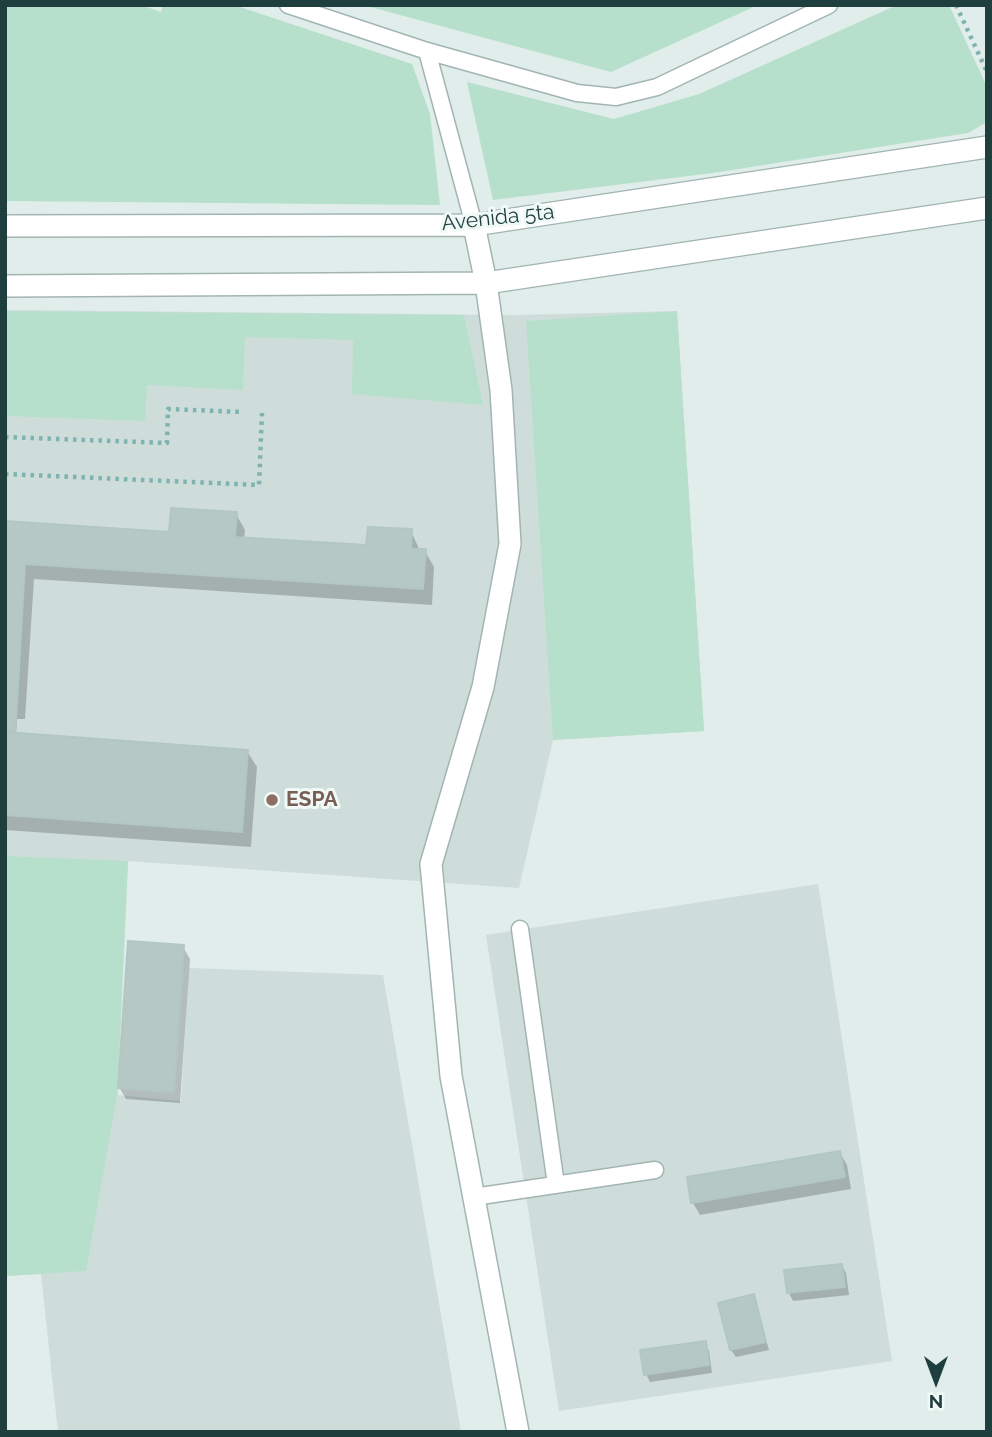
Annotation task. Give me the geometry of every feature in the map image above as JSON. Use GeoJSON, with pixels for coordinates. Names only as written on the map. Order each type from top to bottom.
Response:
{"type":"FeatureCollection","features":[{"type":"Feature","properties":{"kind":"street","name":"Avenida 5ta"},"geometry":{"type":"LineString","coordinates":[[5,226],[474,225],[987,147]]}},
{"type":"Feature","properties":{"kind":"street"},"geometry":{"type":"LineString","coordinates":[[5,286],[486,283],[987,208]]}},
{"type":"Feature","properties":{"kind":"street"},"geometry":{"type":"LineString","coordinates":[[474,225],[486,283],[501,390],[510,544],[483,687],[431,864],[451,1076],[518,1432]]}},
{"type":"Feature","properties":{"kind":"lane"},"geometry":{"type":"LineString","coordinates":[[288,5],[427,51],[577,93],[616,97],[657,87],[829,5]]}},
{"type":"Feature","properties":{"kind":"lane"},"geometry":{"type":"LineString","coordinates":[[427,51],[474,225]]}},
{"type":"Feature","properties":{"kind":"lane"},"geometry":{"type":"LineString","coordinates":[[520,929],[556,1185]]}},
{"type":"Feature","properties":{"kind":"lane"},"geometry":{"type":"LineString","coordinates":[[474,1197],[656,1170]]}},
{"type":"Feature","properties":{"kind":"path"},"geometry":{"type":"LineString","coordinates":[[956,5],[987,72]]}},
{"type":"Feature","properties":{"kind":"path"},"geometry":{"type":"LineString","coordinates":[[5,437],[167,443],[168,409],[242,412]]}},
{"type":"Feature","properties":{"kind":"path"},"geometry":{"type":"LineString","coordinates":[[5,474],[259,485],[262,413]]}},
{"type":"Feature","properties":{"kind":"shaded area","name":"ESPA"},"geometry":{"type":"Polygon","coordinates":[[[5,310],[517,315],[677,311],[704,731],[553,740],[519,888],[128,861],[118,1095],[181,1101],[189,968],[383,975],[461,1432],[58,1432],[41,1274],[5,1276],[5,310]]]}},
{"type":"Feature","properties":{"kind":"shaded area"},"geometry":{"type":"Polygon","coordinates":[[[818,884],[892,1361],[559,1411],[486,935],[818,884]]]}},
{"type":"Feature","properties":{"kind":"green space"},"geometry":{"type":"Polygon","coordinates":[[[5,5],[141,5],[161,12],[163,5],[234,5],[412,64],[430,114],[440,205],[5,201],[5,5]]]}},
{"type":"Feature","properties":{"kind":"green space"},"geometry":{"type":"Polygon","coordinates":[[[363,5],[758,5],[611,72],[363,5]]]}},
{"type":"Feature","properties":{"kind":"green space"},"geometry":{"type":"Polygon","coordinates":[[[897,5],[949,5],[987,87],[987,122],[968,133],[713,173],[493,200],[467,82],[614,119],[699,94],[897,5]]]}},
{"type":"Feature","properties":{"kind":"green space"},"geometry":{"type":"Polygon","coordinates":[[[5,311],[464,315],[483,405],[352,394],[353,340],[245,337],[243,390],[147,385],[145,421],[5,416],[5,311]]]}},
{"type":"Feature","properties":{"kind":"green space"},"geometry":{"type":"Polygon","coordinates":[[[677,311],[704,731],[553,740],[526,321],[677,311]]]}},
{"type":"Feature","properties":{"kind":"green space"},"geometry":{"type":"Polygon","coordinates":[[[5,856],[128,861],[117,1095],[86,1271],[5,1276],[5,856]]]}},
{"type":"Feature","properties":{"kind":"building"},"geometry":{"type":"Polygon","coordinates":[[[171,508],[237,512],[235,537],[366,545],[368,527],[412,529],[411,549],[426,549],[423,589],[25,564],[17,704],[5,703],[5,521],[169,532],[171,508]]]}},
{"type":"Feature","properties":{"kind":"building"},"geometry":{"type":"Polygon","coordinates":[[[5,703],[17,704],[15,732],[5,732],[5,703]]]}},
{"type":"Feature","properties":{"kind":"building"},"geometry":{"type":"Polygon","coordinates":[[[5,732],[248,750],[242,832],[5,815],[5,732]]]}},
{"type":"Feature","properties":{"kind":"building"},"geometry":{"type":"Polygon","coordinates":[[[128,941],[184,945],[174,1092],[118,1088],[128,941]]]}},
{"type":"Feature","properties":{"kind":"building"},"geometry":{"type":"Polygon","coordinates":[[[840,1151],[845,1177],[691,1203],[687,1177],[840,1151]]]}},
{"type":"Feature","properties":{"kind":"building"},"geometry":{"type":"Polygon","coordinates":[[[842,1264],[845,1287],[787,1293],[784,1270],[842,1264]]]}},
{"type":"Feature","properties":{"kind":"building"},"geometry":{"type":"Polygon","coordinates":[[[754,1294],[766,1342],[730,1350],[718,1303],[754,1294]]]}},
{"type":"Feature","properties":{"kind":"building"},"geometry":{"type":"Polygon","coordinates":[[[706,1341],[709,1365],[644,1375],[640,1350],[706,1341]]]}},
{"type":"Feature","properties":{"kind":"place","name":"ESPA"},"geometry":{"type":"Point","coordinates":[272,800]}}]}
